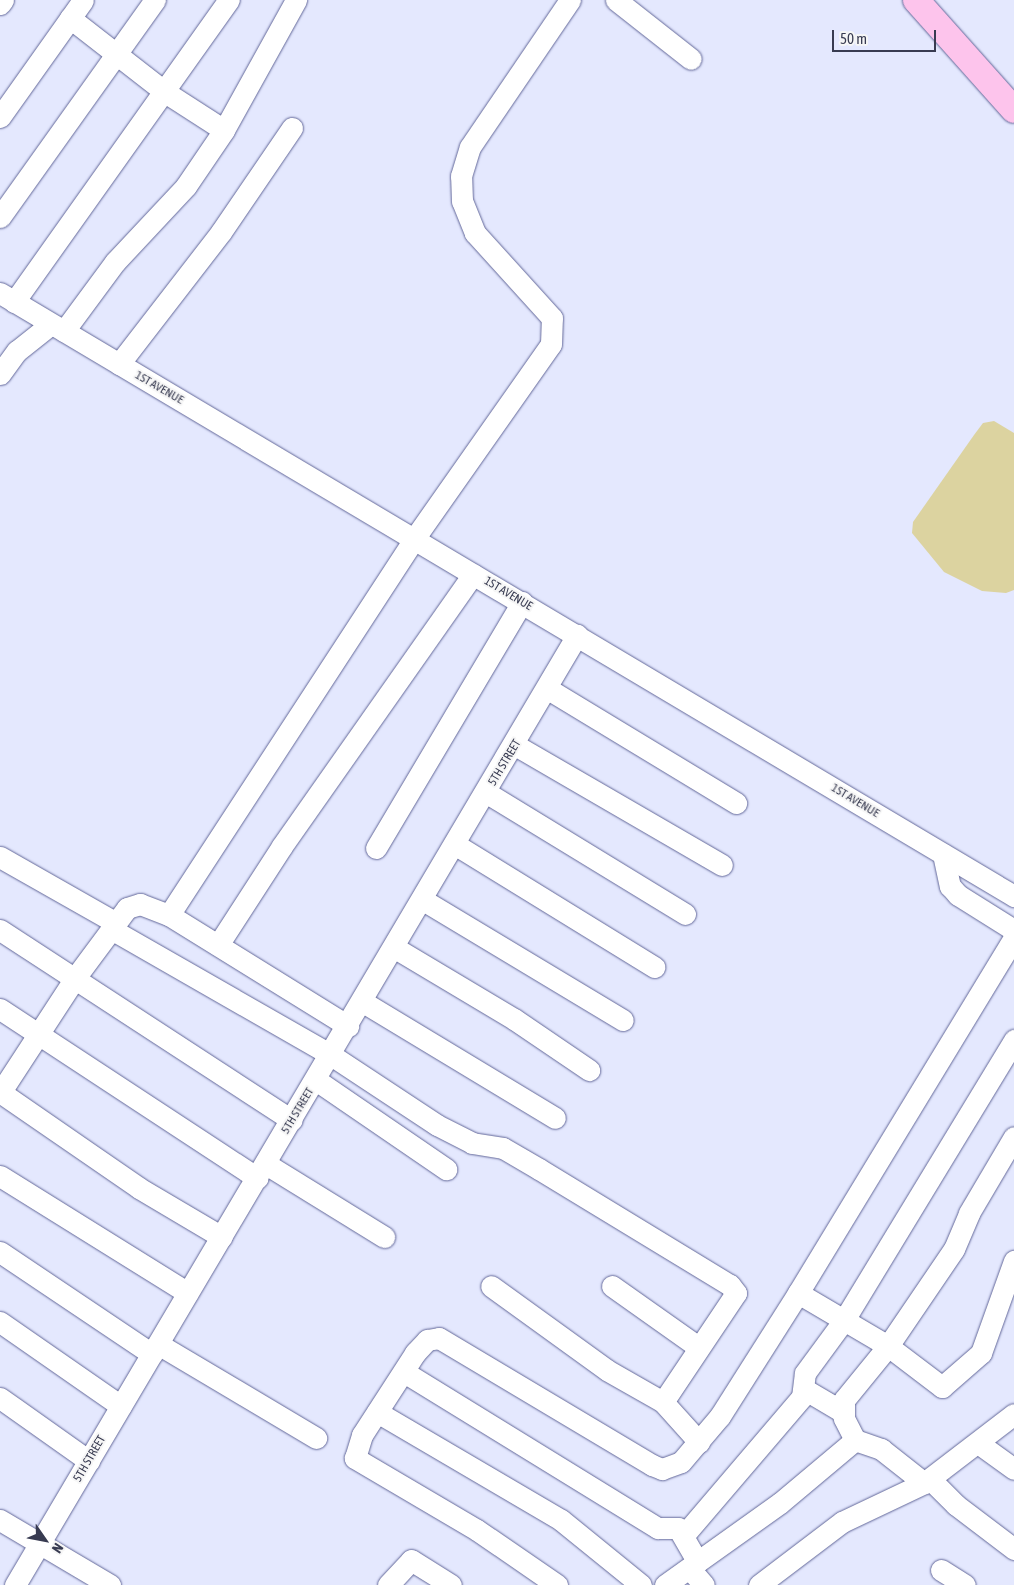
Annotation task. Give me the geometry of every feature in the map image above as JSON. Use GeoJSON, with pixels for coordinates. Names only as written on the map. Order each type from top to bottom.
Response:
{"type":"FeatureCollection","features":[{"type":"Feature","properties":{"kind":"main road"},"geometry":{"type":"LineString","coordinates":[[916,0],[1014,110]]}},
{"type":"Feature","properties":{"kind":"main road"},"geometry":{"type":"LineString","coordinates":[[936,0],[1014,88]]}},
{"type":"Feature","properties":{"kind":"street"},"geometry":{"type":"LineString","coordinates":[[0,4],[3,0]]}},
{"type":"Feature","properties":{"kind":"street"},"geometry":{"type":"LineString","coordinates":[[0,117],[83,0]]}},
{"type":"Feature","properties":{"kind":"street"},"geometry":{"type":"LineString","coordinates":[[0,217],[155,0]]}},
{"type":"Feature","properties":{"kind":"street"},"geometry":{"type":"LineString","coordinates":[[7,297],[165,92],[229,0]]}},
{"type":"Feature","properties":{"kind":"street"},"geometry":{"type":"LineString","coordinates":[[170,915],[414,539],[551,344],[552,318],[475,233],[462,201],[461,176],[470,147],[570,0]]}},
{"type":"Feature","properties":{"kind":"street"},"geometry":{"type":"LineString","coordinates":[[616,0],[692,59]]}},
{"type":"Feature","properties":{"kind":"street"},"geometry":{"type":"LineString","coordinates":[[0,374],[17,351],[57,327],[186,186],[224,130],[287,3]]}},
{"type":"Feature","properties":{"kind":"street"},"geometry":{"type":"LineString","coordinates":[[70,18],[116,56],[165,92],[224,130]]}},
{"type":"Feature","properties":{"kind":"street"},"geometry":{"type":"LineString","coordinates":[[119,364],[221,232],[292,128]]}},
{"type":"Feature","properties":{"kind":"street","name":"1ST AVENUE"},"geometry":{"type":"LineString","coordinates":[[7,297],[1014,896]]}},
{"type":"Feature","properties":{"kind":"street"},"geometry":{"type":"LineString","coordinates":[[218,945],[282,846],[473,574]]}},
{"type":"Feature","properties":{"kind":"street"},"geometry":{"type":"LineString","coordinates":[[376,848],[522,602]]}},
{"type":"Feature","properties":{"kind":"street","name":"5TH STREET"},"geometry":{"type":"LineString","coordinates":[[15,1585],[487,793],[548,689],[577,635]]}},
{"type":"Feature","properties":{"kind":"street"},"geometry":{"type":"LineString","coordinates":[[548,689],[736,803]]}},
{"type":"Feature","properties":{"kind":"street"},"geometry":{"type":"LineString","coordinates":[[515,745],[722,865]]}},
{"type":"Feature","properties":{"kind":"street"},"geometry":{"type":"LineString","coordinates":[[487,793],[685,914]]}},
{"type":"Feature","properties":{"kind":"street"},"geometry":{"type":"LineString","coordinates":[[456,845],[654,967]]}},
{"type":"Feature","properties":{"kind":"street"},"geometry":{"type":"LineString","coordinates":[[943,854],[950,886],[958,895],[1014,930]]}},
{"type":"Feature","properties":{"kind":"street"},"geometry":{"type":"LineString","coordinates":[[0,857],[331,1055],[437,1125],[472,1143],[515,1155],[732,1287],[735,1296],[698,1347],[663,1402]]}},
{"type":"Feature","properties":{"kind":"street"},"geometry":{"type":"LineString","coordinates":[[423,900],[623,1020]]}},
{"type":"Feature","properties":{"kind":"street"},"geometry":{"type":"LineString","coordinates":[[222,1237],[139,1188],[0,1092],[75,978],[127,908],[140,904],[170,915],[348,1026]]}},
{"type":"Feature","properties":{"kind":"street"},"geometry":{"type":"LineString","coordinates":[[0,930],[292,1120]]}},
{"type":"Feature","properties":{"kind":"street"},"geometry":{"type":"LineString","coordinates":[[557,1585],[477,1530],[357,1460],[354,1452],[377,1412],[421,1344],[439,1338],[652,1465],[670,1468],[689,1456],[798,1293],[1014,938]]}},
{"type":"Feature","properties":{"kind":"street"},"geometry":{"type":"LineString","coordinates":[[394,948],[514,1019],[589,1070]]}},
{"type":"Feature","properties":{"kind":"street"},"geometry":{"type":"LineString","coordinates":[[363,1002],[555,1118]]}},
{"type":"Feature","properties":{"kind":"street"},"geometry":{"type":"LineString","coordinates":[[0,1009],[37,1037],[262,1171],[384,1237]]}},
{"type":"Feature","properties":{"kind":"street"},"geometry":{"type":"LineString","coordinates":[[684,1535],[802,1397],[804,1373],[844,1320],[1014,1040]]}},
{"type":"Feature","properties":{"kind":"street"},"geometry":{"type":"LineString","coordinates":[[316,1080],[446,1169]]}},
{"type":"Feature","properties":{"kind":"street"},"geometry":{"type":"LineString","coordinates":[[842,1412],[844,1400],[888,1346],[954,1249],[969,1213],[1014,1137]]}},
{"type":"Feature","properties":{"kind":"street"},"geometry":{"type":"LineString","coordinates":[[0,1176],[188,1293]]}},
{"type":"Feature","properties":{"kind":"street"},"geometry":{"type":"LineString","coordinates":[[0,1252],[155,1349],[316,1438]]}},
{"type":"Feature","properties":{"kind":"street"},"geometry":{"type":"LineString","coordinates":[[798,1293],[888,1346],[931,1383],[948,1386],[982,1353],[1014,1261]]}},
{"type":"Feature","properties":{"kind":"street"},"geometry":{"type":"LineString","coordinates":[[491,1286],[607,1370],[663,1402],[699,1442]]}},
{"type":"Feature","properties":{"kind":"street"},"geometry":{"type":"LineString","coordinates":[[612,1286],[698,1347]]}},
{"type":"Feature","properties":{"kind":"street"},"geometry":{"type":"LineString","coordinates":[[0,1322],[121,1406]]}},
{"type":"Feature","properties":{"kind":"street"},"geometry":{"type":"LineString","coordinates":[[404,1372],[658,1528],[672,1525],[684,1535],[694,1566],[704,1585]]}},
{"type":"Feature","properties":{"kind":"street"},"geometry":{"type":"LineString","coordinates":[[804,1389],[842,1412],[855,1440],[881,1449],[927,1481],[1014,1550]]}},
{"type":"Feature","properties":{"kind":"street"},"geometry":{"type":"LineString","coordinates":[[0,1398],[89,1461]]}},
{"type":"Feature","properties":{"kind":"street"},"geometry":{"type":"LineString","coordinates":[[377,1412],[561,1520],[641,1585]]}},
{"type":"Feature","properties":{"kind":"street"},"geometry":{"type":"LineString","coordinates":[[759,1585],[842,1522],[927,1481],[1014,1414]]}},
{"type":"Feature","properties":{"kind":"street"},"geometry":{"type":"LineString","coordinates":[[665,1585],[780,1503],[855,1440]]}},
{"type":"Feature","properties":{"kind":"street"},"geometry":{"type":"LineString","coordinates":[[978,1443],[1014,1469]]}},
{"type":"Feature","properties":{"kind":"street"},"geometry":{"type":"LineString","coordinates":[[0,1520],[107,1584]]}},
{"type":"Feature","properties":{"kind":"street"},"geometry":{"type":"LineString","coordinates":[[388,1585],[411,1560],[451,1585]]}},
{"type":"Feature","properties":{"kind":"street"},"geometry":{"type":"LineString","coordinates":[[941,1570],[965,1585]]}},
{"type":"Feature","properties":{"kind":"shaded area"},"geometry":{"type":"Polygon","coordinates":[[[994,421],[1014,433],[1014,590],[1006,593],[982,591],[944,572],[912,533],[913,522],[974,435],[983,423],[994,421]]]}}]}
